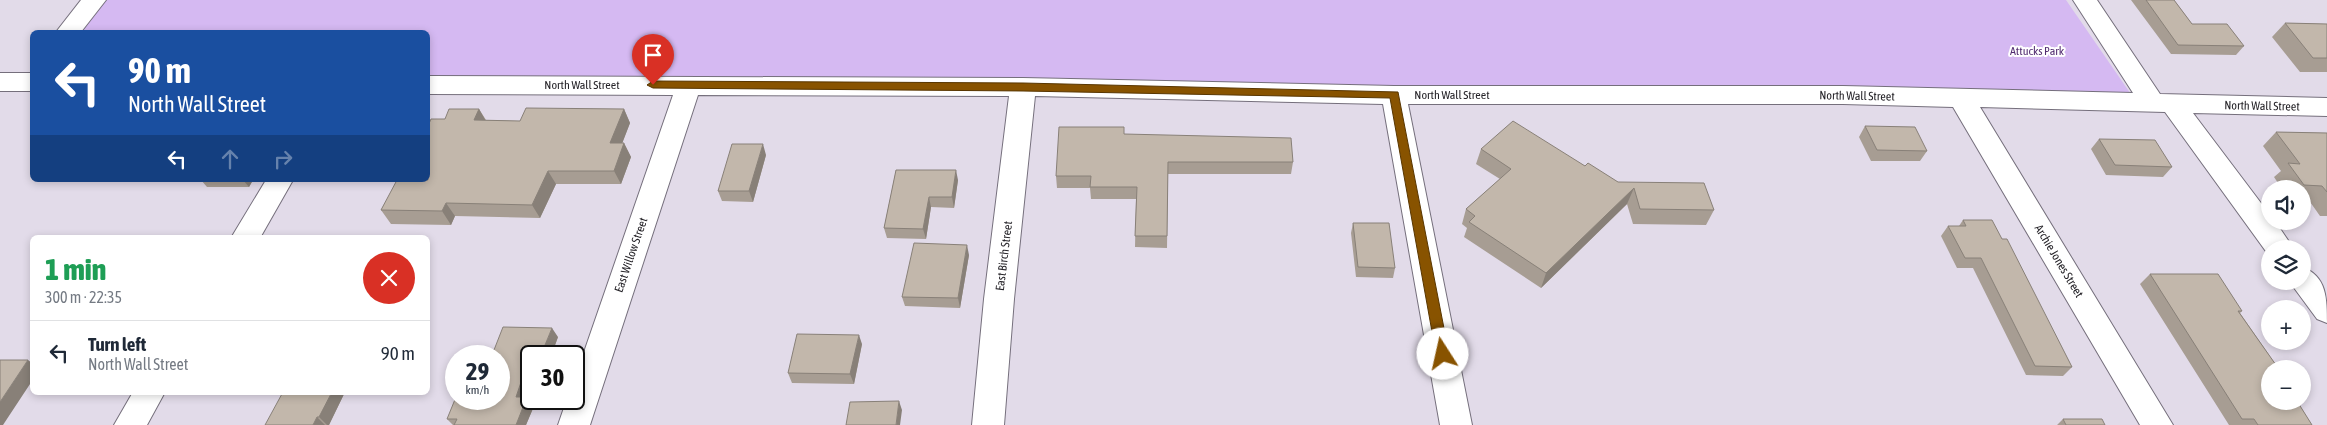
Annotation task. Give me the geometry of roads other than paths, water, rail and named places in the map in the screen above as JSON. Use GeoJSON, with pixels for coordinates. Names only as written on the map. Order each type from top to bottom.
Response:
{"type":"FeatureCollection","features":[{"type":"Feature","properties":{"kind":"street"},"geometry":{"type":"LineString","coordinates":[[70,30],[94,0]]}},
{"type":"Feature","properties":{"kind":"street"},"geometry":{"type":"LineString","coordinates":[[2085,0],[2163,104],[2273,240]]}},
{"type":"Feature","properties":{"kind":"street"},"geometry":{"type":"LineString","coordinates":[[0,82],[30,80]]}},
{"type":"Feature","properties":{"kind":"street","name":"North Wall Street"},"geometry":{"type":"LineString","coordinates":[[430,85],[1023,87],[1394,95],[1843,95],[2327,107]]}},
{"type":"Feature","properties":{"kind":"street","name":"East Willow Street"},"geometry":{"type":"LineString","coordinates":[[574,425],[689,85]]}},
{"type":"Feature","properties":{"kind":"street","name":"East Birch Street"},"geometry":{"type":"LineString","coordinates":[[988,425],[1000,290],[1023,87]]}},
{"type":"Feature","properties":{"kind":"street"},"geometry":{"type":"LineString","coordinates":[[1394,95],[1456,425]]}},
{"type":"Feature","properties":{"kind":"street","name":"Archie Jones Street"},"geometry":{"type":"LineString","coordinates":[[1961,98],[2157,425]]}},
{"type":"Feature","properties":{"kind":"street"},"geometry":{"type":"LineString","coordinates":[[247,235],[279,182]]}},
{"type":"Feature","properties":{"kind":"street"},"geometry":{"type":"LineString","coordinates":[[2311,290],[2327,311]]}},
{"type":"Feature","properties":{"kind":"street"},"geometry":{"type":"LineString","coordinates":[[130,425],[148,395]]}},
{"type":"Feature","properties":{"kind":"park label","name":"Attucks Park"},"geometry":{"type":"Point","coordinates":[2037,51]}}]}
